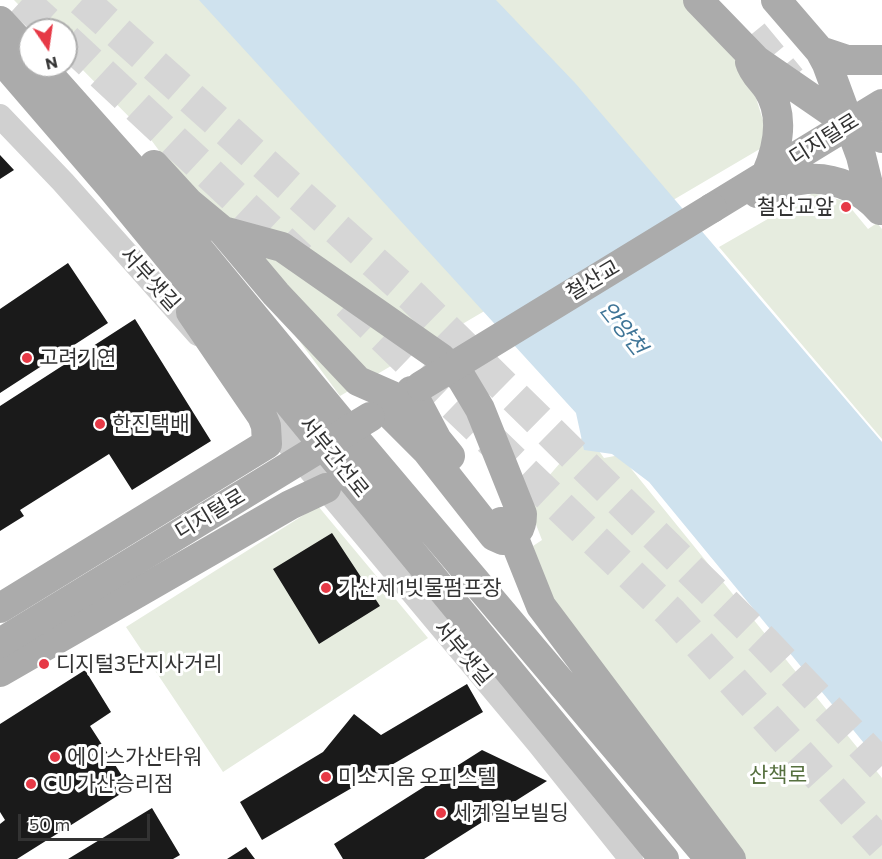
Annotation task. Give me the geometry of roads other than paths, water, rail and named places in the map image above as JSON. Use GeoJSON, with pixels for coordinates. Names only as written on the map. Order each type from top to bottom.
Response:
{"type":"FeatureCollection","features":[{"type":"Feature","properties":{"kind":"main road"},"geometry":{"type":"LineString","coordinates":[[699,0],[760,27],[801,28],[820,51],[832,76],[877,206]]}},
{"type":"Feature","properties":{"kind":"main road"},"geometry":{"type":"LineString","coordinates":[[723,0],[760,27],[849,124],[882,138]]}},
{"type":"Feature","properties":{"kind":"main road"},"geometry":{"type":"LineString","coordinates":[[0,2],[18,20]]}},
{"type":"Feature","properties":{"kind":"main road"},"geometry":{"type":"LineString","coordinates":[[0,21],[18,40]]}},
{"type":"Feature","properties":{"kind":"main road"},"geometry":{"type":"LineString","coordinates":[[760,27],[771,61],[793,48],[801,38],[801,28]]}},
{"type":"Feature","properties":{"kind":"main road"},"geometry":{"type":"LineString","coordinates":[[760,27],[752,68],[769,90],[778,122],[778,141],[771,181],[826,178],[854,189],[877,206]]}},
{"type":"Feature","properties":{"kind":"main road"},"geometry":{"type":"LineString","coordinates":[[820,51],[848,60],[882,60]]}},
{"type":"Feature","properties":{"kind":"main road","name":"서부간선로"},"geometry":{"type":"LineString","coordinates":[[0,58],[202,298],[664,859]]}},
{"type":"Feature","properties":{"kind":"main road","name":"서부간선로"},"geometry":{"type":"LineString","coordinates":[[52,78],[130,166],[348,431],[710,859]]}},
{"type":"Feature","properties":{"kind":"main road"},"geometry":{"type":"LineString","coordinates":[[73,78],[188,202],[223,231],[276,294],[358,381],[397,400],[437,440],[513,536],[540,606],[731,859]]}},
{"type":"Feature","properties":{"kind":"main road","name":"디지털로"},"geometry":{"type":"LineString","coordinates":[[771,181],[849,124],[882,104]]}},
{"type":"Feature","properties":{"kind":"main road"},"geometry":{"type":"LineString","coordinates":[[0,608],[280,446],[253,401],[66,136]]}},
{"type":"Feature","properties":{"kind":"main road","name":"철산교"},"geometry":{"type":"LineString","coordinates":[[397,400],[712,208],[771,181]]}},
{"type":"Feature","properties":{"kind":"main road"},"geometry":{"type":"LineString","coordinates":[[223,231],[282,247],[441,358],[462,379],[480,409],[522,514],[522,524],[513,536]]}},
{"type":"Feature","properties":{"kind":"main road","name":"디지털로"},"geometry":{"type":"LineString","coordinates":[[0,643],[397,400]]}},
{"type":"Feature","properties":{"kind":"main road"},"geometry":{"type":"LineString","coordinates":[[0,672],[290,505],[326,488]]}},
{"type":"Feature","properties":{"kind":"street","name":"서부샛길"},"geometry":{"type":"LineString","coordinates":[[0,116],[175,306],[253,401]]}},
{"type":"Feature","properties":{"kind":"street","name":"서부샛길"},"geometry":{"type":"LineString","coordinates":[[280,446],[326,488],[539,744],[631,859]]}},
{"type":"Feature","properties":{"kind":"water","name":"안양천"},"geometry":{"type":"Polygon","coordinates":[[[199,0],[496,0],[576,84],[882,442],[882,765],[649,482],[612,454],[584,450],[576,413],[199,0]]]}},
{"type":"Feature","properties":{"kind":"tunnel"},"geometry":{"type":"LineString","coordinates":[[22,0],[42,18]]}},
{"type":"Feature","properties":{"kind":"tunnel"},"geometry":{"type":"LineString","coordinates":[[82,0],[413,297],[763,641],[882,766]]}},
{"type":"Feature","properties":{"kind":"tunnel"},"geometry":{"type":"LineString","coordinates":[[753,33],[791,79]]}},
{"type":"Feature","properties":{"kind":"tunnel"},"geometry":{"type":"LineString","coordinates":[[78,51],[300,258]]}},
{"type":"Feature","properties":{"kind":"tunnel"},"geometry":{"type":"LineString","coordinates":[[348,303],[672,614],[882,845]]}},
{"type":"Feature","properties":{"kind":"place","name":"철산교앞"},"geometry":{"type":"Point","coordinates":[846,207]}},
{"type":"Feature","properties":{"kind":"place","name":"고려기연"},"geometry":{"type":"Point","coordinates":[27,358]}},
{"type":"Feature","properties":{"kind":"place","name":"한진택배"},"geometry":{"type":"Point","coordinates":[100,424]}},
{"type":"Feature","properties":{"kind":"place","name":"가산제1빗물펌프장"},"geometry":{"type":"Point","coordinates":[326,588]}},
{"type":"Feature","properties":{"kind":"place","name":"디지털3단지사거리"},"geometry":{"type":"Point","coordinates":[44,664]}},
{"type":"Feature","properties":{"kind":"place","name":"에이스가산타워"},"geometry":{"type":"Point","coordinates":[55,757]}},
{"type":"Feature","properties":{"kind":"place","name":"미소지움 오피스텔"},"geometry":{"type":"Point","coordinates":[326,777]}},
{"type":"Feature","properties":{"kind":"place","name":"CU 가산승리점"},"geometry":{"type":"Point","coordinates":[31,784]}},
{"type":"Feature","properties":{"kind":"place","name":"세계일보빌딩"},"geometry":{"type":"Point","coordinates":[441,813]}},
{"type":"Feature","properties":{"kind":"park label","name":"산책로"},"geometry":{"type":"Point","coordinates":[778,775]}}]}
